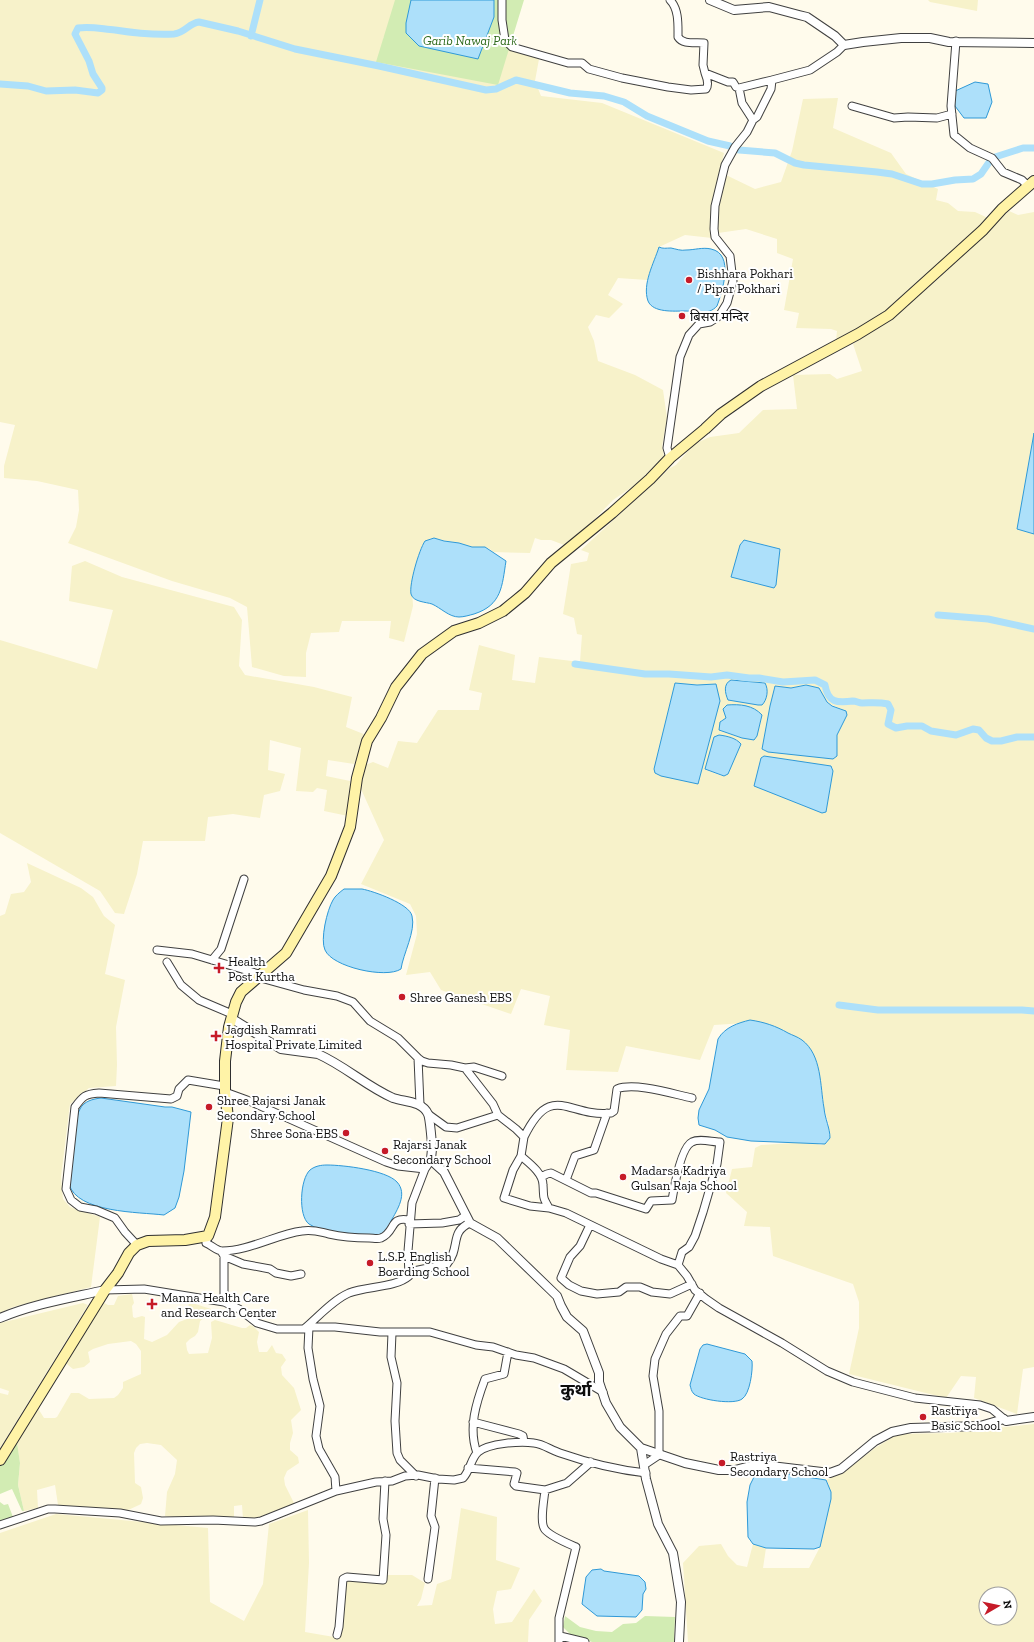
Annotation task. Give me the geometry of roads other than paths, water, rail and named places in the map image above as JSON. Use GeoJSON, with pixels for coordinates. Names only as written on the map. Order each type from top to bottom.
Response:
{"type":"FeatureCollection","features":[{"type":"Feature","properties":{"kind":"main road"},"geometry":{"type":"LineString","coordinates":[[0,1460],[105,1290],[118,1273],[129,1253],[137,1245],[148,1241],[185,1240],[208,1236],[215,1217],[228,1118],[224,1089],[225,1061],[231,1016],[241,992],[286,953],[331,876],[350,827],[357,778],[367,741],[400,681],[422,654],[454,631],[503,611],[525,593],[551,563],[650,479],[670,458],[742,398],[858,334],[889,315],[969,243],[1002,209],[1031,184]]}},
{"type":"Feature","properties":{"kind":"street"},"geometry":{"type":"LineString","coordinates":[[502,0],[502,20],[505,40],[512,47],[568,63],[582,63],[589,69],[622,78],[668,87],[691,90],[706,89],[708,87],[703,65],[704,43],[685,43],[680,40],[678,37],[676,12],[674,5],[670,0]]}},
{"type":"Feature","properties":{"kind":"street"},"geometry":{"type":"LineString","coordinates":[[710,0],[734,10],[769,7],[803,16],[835,36],[844,45]]}},
{"type":"Feature","properties":{"kind":"street"},"geometry":{"type":"LineString","coordinates":[[739,88],[810,70],[844,45],[863,42],[901,38],[930,38],[949,42],[1034,42]]}},
{"type":"Feature","properties":{"kind":"street"},"geometry":{"type":"LineString","coordinates":[[956,42],[953,69],[952,114],[954,135],[970,148],[992,158],[1002,172],[1031,184]]}},
{"type":"Feature","properties":{"kind":"street"},"geometry":{"type":"LineString","coordinates":[[705,73],[728,82],[733,82],[736,87],[739,88],[742,104],[753,120]]}},
{"type":"Feature","properties":{"kind":"street"},"geometry":{"type":"LineString","coordinates":[[670,458],[666,448],[680,356],[689,335],[699,324],[710,322],[719,316],[727,303],[733,280],[730,256],[715,237],[715,206],[725,165],[735,147],[747,132],[753,120],[757,117],[771,89],[772,80]]}},
{"type":"Feature","properties":{"kind":"street"},"geometry":{"type":"LineString","coordinates":[[852,106],[894,118],[937,118],[952,114]]}},
{"type":"Feature","properties":{"kind":"street"},"geometry":{"type":"LineString","coordinates":[[212,960],[222,949],[244,879]]}},
{"type":"Feature","properties":{"kind":"street"},"geometry":{"type":"LineString","coordinates":[[157,950],[192,954],[304,990],[337,996],[353,1002],[370,1022],[398,1038],[422,1061],[465,1068],[474,1067],[502,1076]]}},
{"type":"Feature","properties":{"kind":"street"},"geometry":{"type":"LineString","coordinates":[[167,962],[181,985],[199,1000],[231,1016],[281,1048],[318,1054],[386,1094],[396,1099],[420,1105],[428,1114],[446,1127],[457,1128],[498,1116]]}},
{"type":"Feature","properties":{"kind":"street"},"geometry":{"type":"LineString","coordinates":[[418,1058],[420,1105]]}},
{"type":"Feature","properties":{"kind":"street"},"geometry":{"type":"LineString","coordinates":[[465,1068],[494,1104],[498,1116],[524,1137]]}},
{"type":"Feature","properties":{"kind":"street"},"geometry":{"type":"LineString","coordinates":[[137,1245],[114,1218],[96,1210],[80,1207],[71,1200],[66,1188],[75,1108],[82,1098],[88,1094],[99,1093],[171,1099],[176,1096],[179,1089],[188,1080],[224,1089],[386,1162],[398,1166],[425,1169]]}},
{"type":"Feature","properties":{"kind":"street"},"geometry":{"type":"LineString","coordinates":[[692,1098],[635,1086],[624,1086],[617,1090],[614,1111],[607,1113],[555,1104],[542,1110],[533,1119],[524,1137],[521,1156],[513,1170],[504,1198],[530,1206],[549,1208],[566,1213],[660,1259],[678,1265],[695,1290],[719,1308],[782,1343],[827,1371],[853,1382],[915,1398],[980,1405],[992,1409],[1006,1421],[1034,1417]]}},
{"type":"Feature","properties":{"kind":"street"},"geometry":{"type":"LineString","coordinates":[[566,1180],[575,1156],[594,1150],[607,1113]]}},
{"type":"Feature","properties":{"kind":"street"},"geometry":{"type":"LineString","coordinates":[[306,1328],[343,1296],[362,1289],[400,1282],[408,1276],[410,1272],[408,1251],[409,1222],[412,1203],[425,1169],[431,1160],[432,1148],[428,1114]]}},
{"type":"Feature","properties":{"kind":"street"},"geometry":{"type":"LineString","coordinates":[[541,1177],[551,1173],[591,1193],[596,1193],[646,1209],[651,1201],[672,1200],[683,1155],[687,1146],[698,1140],[720,1142],[719,1155],[708,1199],[695,1236],[689,1247],[682,1252],[678,1265]]}},
{"type":"Feature","properties":{"kind":"street"},"geometry":{"type":"LineString","coordinates":[[521,1156],[541,1177],[544,1184],[542,1196],[549,1208]]}},
{"type":"Feature","properties":{"kind":"street"},"geometry":{"type":"LineString","coordinates":[[431,1160],[444,1172],[468,1219],[497,1238],[556,1296],[567,1317],[583,1331],[599,1373],[599,1382],[606,1403],[620,1427],[641,1448],[658,1524],[673,1553],[681,1602],[679,1642]]}},
{"type":"Feature","properties":{"kind":"street"},"geometry":{"type":"LineString","coordinates":[[222,1253],[270,1240],[285,1234],[304,1230],[315,1230],[330,1234],[360,1238],[381,1238],[397,1220],[401,1218],[409,1222],[442,1223],[468,1219]]}},
{"type":"Feature","properties":{"kind":"street"},"geometry":{"type":"LineString","coordinates":[[410,1272],[447,1264],[454,1254],[459,1229],[468,1219]]}},
{"type":"Feature","properties":{"kind":"street"},"geometry":{"type":"LineString","coordinates":[[590,1225],[580,1246],[570,1257],[561,1278],[569,1285],[581,1291],[597,1294],[619,1292],[626,1287],[640,1287],[652,1292],[670,1294],[692,1284]]}},
{"type":"Feature","properties":{"kind":"street"},"geometry":{"type":"LineString","coordinates":[[208,1236],[206,1243],[243,1264],[270,1269],[276,1273],[290,1276],[301,1274]]}},
{"type":"Feature","properties":{"kind":"street"},"geometry":{"type":"LineString","coordinates":[[222,1253],[224,1302]]}},
{"type":"Feature","properties":{"kind":"street"},"geometry":{"type":"LineString","coordinates":[[0,1318],[45,1304],[105,1290],[144,1289],[224,1302],[239,1309],[257,1323],[277,1329],[344,1327],[392,1333],[430,1332],[476,1345],[493,1347],[534,1358],[564,1369],[603,1392]]}},
{"type":"Feature","properties":{"kind":"street"},"geometry":{"type":"LineString","coordinates":[[660,1455],[659,1411],[654,1376],[655,1359],[666,1334],[680,1316],[687,1316],[700,1293]]}},
{"type":"Feature","properties":{"kind":"street"},"geometry":{"type":"LineString","coordinates":[[306,1328],[313,1379],[320,1406],[316,1436],[319,1449],[335,1477],[336,1491]]}},
{"type":"Feature","properties":{"kind":"street"},"geometry":{"type":"LineString","coordinates":[[392,1333],[390,1357],[397,1383],[395,1421],[397,1453],[400,1460],[416,1476]]}},
{"type":"Feature","properties":{"kind":"street"},"geometry":{"type":"LineString","coordinates":[[477,1453],[472,1436],[477,1399],[485,1379],[504,1374],[508,1352]]}},
{"type":"Feature","properties":{"kind":"street"},"geometry":{"type":"LineString","coordinates":[[641,1448],[648,1449],[660,1455],[702,1468],[735,1470],[754,1466],[771,1466],[830,1473],[841,1469],[875,1441],[892,1432],[911,1428],[980,1426],[1004,1419]]}},
{"type":"Feature","properties":{"kind":"street"},"geometry":{"type":"LineString","coordinates":[[473,1422],[519,1434],[523,1436],[524,1442]]}},
{"type":"Feature","properties":{"kind":"street"},"geometry":{"type":"LineString","coordinates":[[0,1525],[55,1509],[120,1513],[161,1521],[207,1520],[255,1522],[261,1521],[336,1491],[376,1482],[392,1481],[405,1476],[423,1475],[454,1480],[463,1478],[477,1453],[492,1445],[524,1442],[536,1443],[559,1453],[591,1462],[646,1474]]}},
{"type":"Feature","properties":{"kind":"street"},"geometry":{"type":"LineString","coordinates":[[644,1465],[660,1455]]}},
{"type":"Feature","properties":{"kind":"street"},"geometry":{"type":"LineString","coordinates":[[468,1468],[515,1472],[518,1473],[514,1484],[516,1486],[545,1490],[567,1483],[591,1462]]}},
{"type":"Feature","properties":{"kind":"street"},"geometry":{"type":"LineString","coordinates":[[428,1578],[435,1527],[431,1516],[435,1478]]}},
{"type":"Feature","properties":{"kind":"street"},"geometry":{"type":"LineString","coordinates":[[337,1634],[339,1627],[343,1579],[347,1577],[383,1580],[386,1535],[383,1519],[385,1481]]}},
{"type":"Feature","properties":{"kind":"street"},"geometry":{"type":"LineString","coordinates":[[545,1490],[542,1520],[544,1528],[547,1533],[576,1547],[559,1618],[559,1639],[585,1642]]}},
{"type":"Feature","properties":{"kind":"water"},"geometry":{"type":"Polygon","coordinates":[[[411,0],[494,0],[494,17],[478,59],[419,46],[406,33],[406,23],[411,0]]]}},
{"type":"Feature","properties":{"kind":"water"},"geometry":{"type":"Polygon","coordinates":[[[975,82],[988,84],[992,102],[986,118],[964,118],[955,106],[953,92],[975,82]]]}},
{"type":"Feature","properties":{"kind":"water"},"geometry":{"type":"Polygon","coordinates":[[[659,247],[682,250],[708,248],[718,252],[723,258],[725,274],[722,292],[717,306],[710,311],[702,312],[670,311],[654,308],[651,305],[648,301],[646,288],[649,274],[659,247]]]}},
{"type":"Feature","properties":{"kind":"water"},"geometry":{"type":"Polygon","coordinates":[[[1034,433],[1034,534],[1017,529],[1034,433]]]}},
{"type":"Feature","properties":{"kind":"water"},"geometry":{"type":"Polygon","coordinates":[[[434,538],[472,547],[485,547],[506,561],[502,586],[499,594],[490,605],[474,614],[463,617],[455,617],[432,604],[414,599],[412,597],[412,583],[420,552],[425,541],[434,538]]]}},
{"type":"Feature","properties":{"kind":"water"},"geometry":{"type":"Polygon","coordinates":[[[744,540],[780,549],[776,585],[774,588],[731,577],[740,545],[744,540]]]}},
{"type":"Feature","properties":{"kind":"water"},"geometry":{"type":"Polygon","coordinates":[[[731,680],[765,683],[767,692],[764,703],[762,705],[758,705],[728,700],[726,686],[731,680]]]}},
{"type":"Feature","properties":{"kind":"water"},"geometry":{"type":"Polygon","coordinates":[[[675,683],[697,685],[716,684],[720,701],[698,784],[661,776],[655,773],[654,769],[675,683]]]}},
{"type":"Feature","properties":{"kind":"water"},"geometry":{"type":"Polygon","coordinates":[[[806,685],[819,688],[827,702],[832,706],[846,711],[847,715],[837,735],[837,756],[833,759],[768,752],[762,749],[775,686],[791,688],[806,685]]]}},
{"type":"Feature","properties":{"kind":"water"},"geometry":{"type":"Polygon","coordinates":[[[727,705],[750,707],[762,715],[757,736],[754,740],[742,738],[719,730],[720,722],[726,718],[723,709],[727,705]]]}},
{"type":"Feature","properties":{"kind":"water"},"geometry":{"type":"Polygon","coordinates":[[[719,735],[734,739],[741,744],[728,774],[724,776],[705,769],[714,737],[719,735]]]}},
{"type":"Feature","properties":{"kind":"water"},"geometry":{"type":"Polygon","coordinates":[[[764,756],[831,766],[833,771],[826,812],[822,813],[754,786],[761,758],[764,756]]]}},
{"type":"Feature","properties":{"kind":"water"},"geometry":{"type":"Polygon","coordinates":[[[344,889],[362,889],[374,892],[398,903],[410,911],[413,922],[411,935],[401,969],[394,972],[384,973],[360,970],[338,962],[325,950],[323,939],[329,911],[334,899],[344,889]]]}},
{"type":"Feature","properties":{"kind":"water"},"geometry":{"type":"Polygon","coordinates":[[[750,1020],[779,1028],[799,1038],[809,1046],[817,1062],[830,1134],[830,1138],[825,1144],[751,1141],[727,1137],[715,1130],[699,1125],[699,1110],[709,1089],[718,1039],[724,1031],[736,1024],[750,1020]]]}},
{"type":"Feature","properties":{"kind":"water"},"geometry":{"type":"Polygon","coordinates":[[[101,1098],[172,1107],[191,1112],[184,1171],[179,1197],[175,1208],[164,1215],[125,1212],[96,1206],[84,1201],[74,1194],[69,1184],[74,1134],[78,1115],[80,1109],[86,1102],[101,1098]]]}},
{"type":"Feature","properties":{"kind":"water"},"geometry":{"type":"Polygon","coordinates":[[[327,1165],[353,1167],[374,1171],[384,1174],[397,1182],[402,1192],[402,1197],[388,1228],[383,1234],[379,1236],[372,1236],[328,1231],[314,1227],[305,1220],[302,1206],[302,1189],[304,1181],[310,1170],[327,1165]]]}},
{"type":"Feature","properties":{"kind":"water"},"geometry":{"type":"Polygon","coordinates":[[[707,1344],[745,1354],[752,1361],[749,1387],[742,1399],[738,1401],[725,1402],[703,1398],[692,1392],[690,1385],[700,1349],[703,1345],[707,1344]]]}},
{"type":"Feature","properties":{"kind":"water"},"geometry":{"type":"Polygon","coordinates":[[[762,1470],[826,1480],[831,1492],[831,1499],[820,1547],[814,1549],[766,1548],[753,1544],[748,1537],[747,1502],[750,1485],[756,1473],[762,1470]]]}},
{"type":"Feature","properties":{"kind":"water"},"geometry":{"type":"Polygon","coordinates":[[[601,1569],[604,1571],[639,1576],[645,1582],[646,1589],[643,1594],[642,1610],[636,1617],[597,1616],[582,1604],[586,1577],[592,1570],[601,1569]]]}},
{"type":"Feature","properties":{"kind":"waterway"},"geometry":{"type":"LineString","coordinates":[[251,36],[260,0]]}},
{"type":"Feature","properties":{"kind":"waterway"},"geometry":{"type":"LineString","coordinates":[[0,84],[28,86],[46,91],[75,90],[98,93],[102,90],[102,88],[93,74],[89,61],[75,34],[78,28],[92,27],[144,34],[174,34],[181,32],[192,24],[199,22],[238,31],[295,49],[486,90],[496,89],[516,80],[570,93],[604,96],[624,102],[647,116],[708,141],[730,146]]}},
{"type":"Feature","properties":{"kind":"waterway"},"geometry":{"type":"LineString","coordinates":[[739,150],[775,153],[795,163],[804,165],[892,174],[922,184],[932,184],[973,179],[981,174],[992,158],[1023,148],[1034,148]]}},
{"type":"Feature","properties":{"kind":"waterway"},"geometry":{"type":"LineString","coordinates":[[938,615],[988,619],[1034,629]]}},
{"type":"Feature","properties":{"kind":"waterway"},"geometry":{"type":"LineString","coordinates":[[575,664],[645,674],[711,677],[727,675],[783,682],[815,680],[825,685],[828,695],[838,702],[853,701],[861,703],[888,704],[891,710],[888,724],[896,728],[922,726],[931,731],[956,735],[973,729],[979,730],[986,738],[992,741],[1001,741],[1017,737],[1034,737]]}},
{"type":"Feature","properties":{"kind":"waterway"},"geometry":{"type":"LineString","coordinates":[[839,1005],[878,1010],[1034,1011]]}},
{"type":"Feature","properties":{"kind":"place","name":"Bishhara Pokhari / Pipar Pokhari"},"geometry":{"type":"Point","coordinates":[689,280]}},
{"type":"Feature","properties":{"kind":"place","name":"बिसरा मन्दिर"},"geometry":{"type":"Point","coordinates":[682,316]}},
{"type":"Feature","properties":{"kind":"place","name":"Health Post Kurtha"},"geometry":{"type":"Point","coordinates":[219,968]}},
{"type":"Feature","properties":{"kind":"place","name":"Shree Ganesh EBS"},"geometry":{"type":"Point","coordinates":[402,997]}},
{"type":"Feature","properties":{"kind":"place","name":"Jagdish Ramrati Hospital Private Limited"},"geometry":{"type":"Point","coordinates":[216,1036]}},
{"type":"Feature","properties":{"kind":"place","name":"Shree Rajarsi Janak Secondary School"},"geometry":{"type":"Point","coordinates":[209,1107]}},
{"type":"Feature","properties":{"kind":"place","name":"Shree Sona EBS"},"geometry":{"type":"Point","coordinates":[346,1133]}},
{"type":"Feature","properties":{"kind":"place","name":"Rajarsi Janak Secondary School"},"geometry":{"type":"Point","coordinates":[385,1151]}},
{"type":"Feature","properties":{"kind":"place","name":"Madarsa Kadriya Gulsan Raja School"},"geometry":{"type":"Point","coordinates":[623,1177]}},
{"type":"Feature","properties":{"kind":"place","name":"L.S.P. English Boarding School"},"geometry":{"type":"Point","coordinates":[370,1263]}},
{"type":"Feature","properties":{"kind":"place","name":"Manna Health Care and Research Center"},"geometry":{"type":"Point","coordinates":[152,1304]}},
{"type":"Feature","properties":{"kind":"place","name":"Rastriya Basic School"},"geometry":{"type":"Point","coordinates":[923,1417]}},
{"type":"Feature","properties":{"kind":"place","name":"Rastriya Secondary School"},"geometry":{"type":"Point","coordinates":[722,1463]}},
{"type":"Feature","properties":{"kind":"district","name":"कुर्था"},"geometry":{"type":"Point","coordinates":[576,1390]}},
{"type":"Feature","properties":{"kind":"park label","name":"Garib Nawaj Park"},"geometry":{"type":"Point","coordinates":[470,40]}}]}
